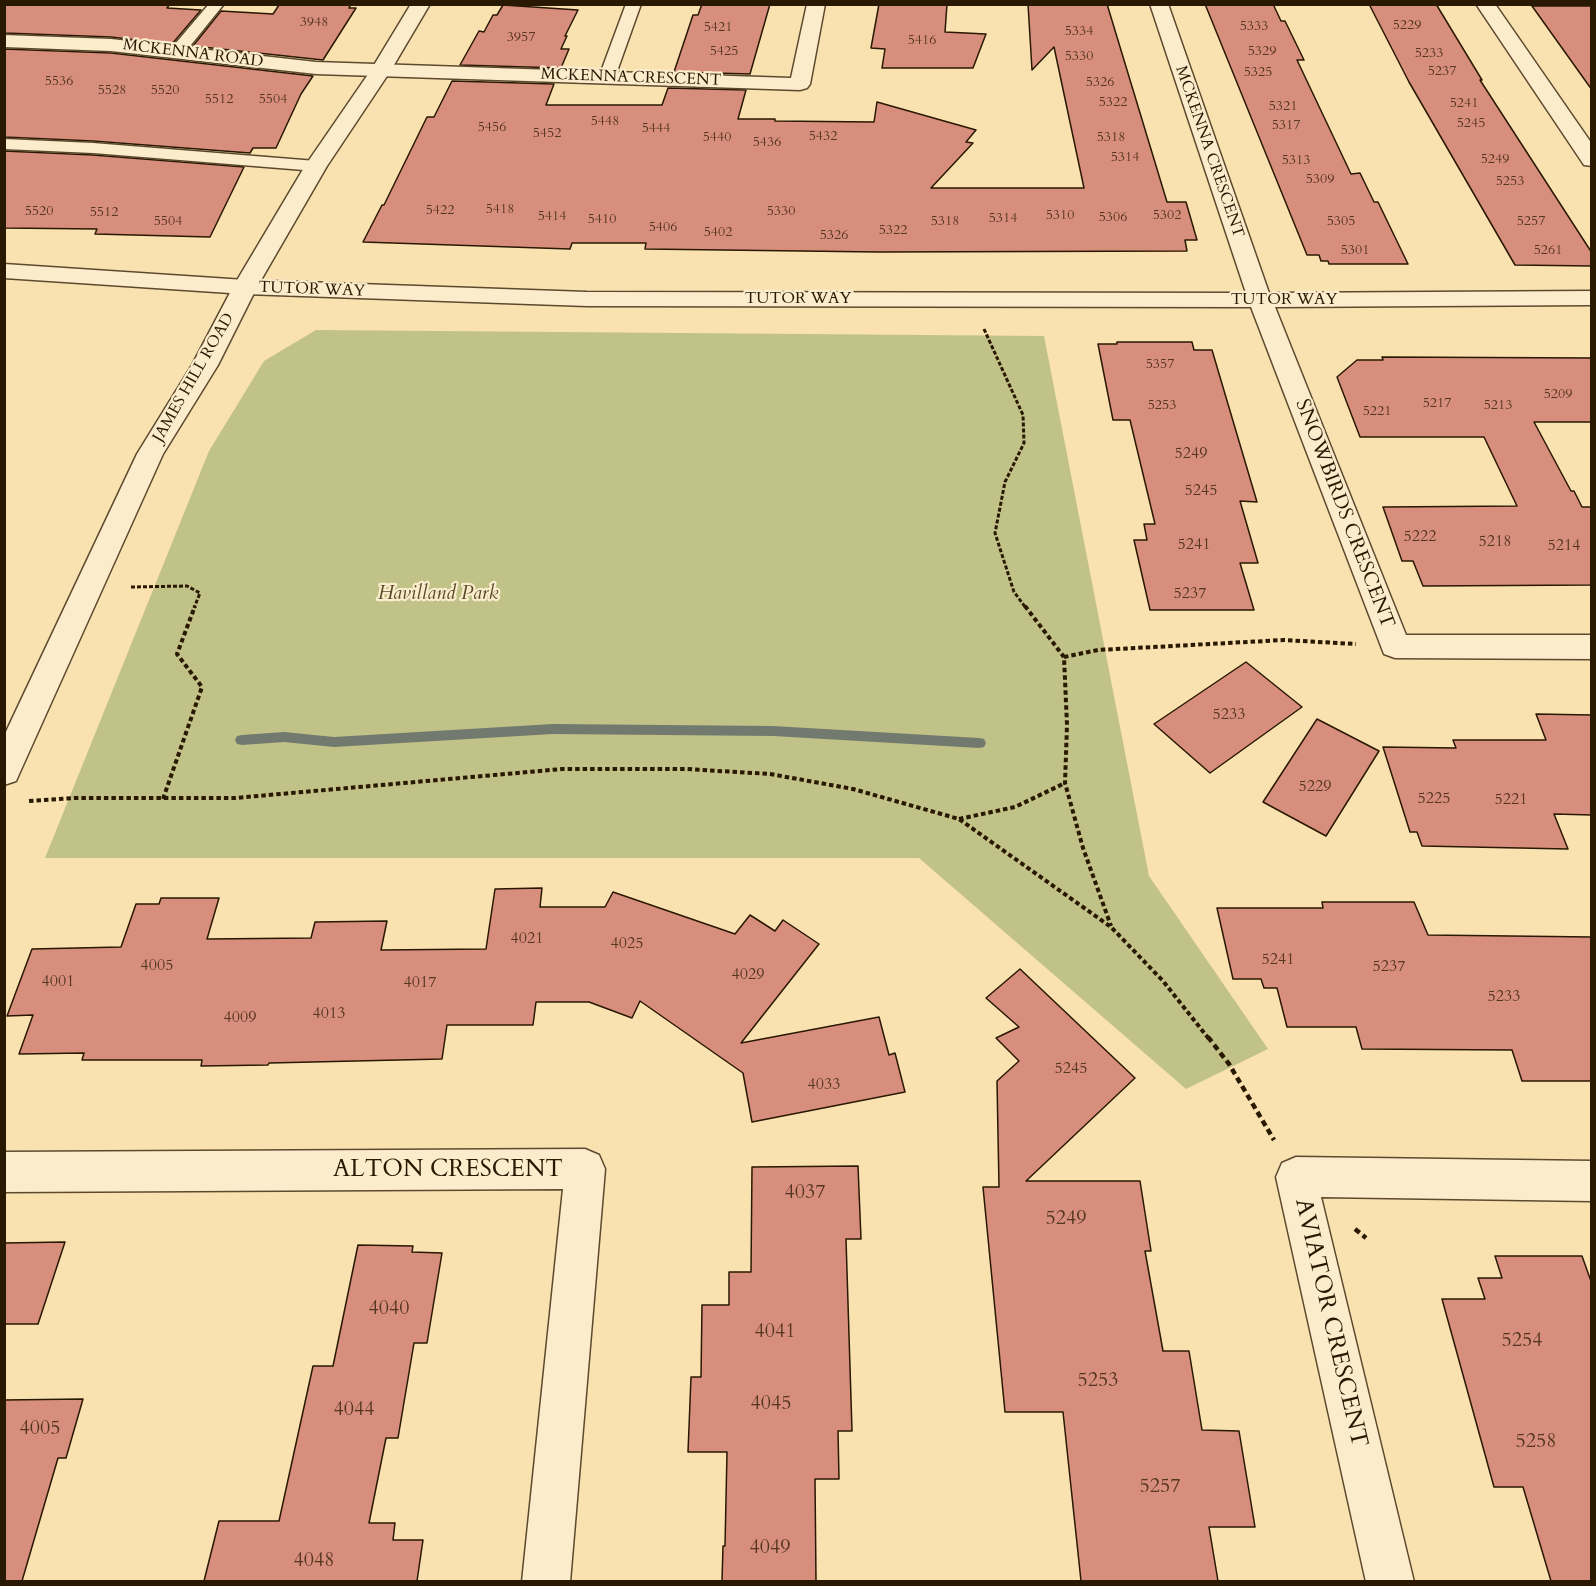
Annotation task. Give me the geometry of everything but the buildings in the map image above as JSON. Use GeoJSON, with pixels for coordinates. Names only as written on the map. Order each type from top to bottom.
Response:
{"type":"FeatureCollection","features":[{"type":"Feature","properties":{"kind":"street","name":"JAMES HILL ROAD"},"geometry":{"type":"LineString","coordinates":[[4,772],[150,454],[205,365],[245,287],[316,166],[381,70],[420,4]]}},
{"type":"Feature","properties":{"kind":"street","name":"MCKENNA CRESCENT"},"geometry":{"type":"LineString","coordinates":[[381,70],[800,84],[816,4]]}},
{"type":"Feature","properties":{"kind":"street","name":"MCKENNA CRESCENT"},"geometry":{"type":"LineString","coordinates":[[1159,4],[1260,300]]}},
{"type":"Feature","properties":{"kind":"street"},"geometry":{"type":"LineString","coordinates":[[1485,4],[1592,159]]}},
{"type":"Feature","properties":{"kind":"street","name":"MCKENNA ROAD"},"geometry":{"type":"LineString","coordinates":[[4,40],[111,45],[305,67],[381,70]]}},
{"type":"Feature","properties":{"kind":"street","name":"TUTOR WAY"},"geometry":{"type":"LineString","coordinates":[[4,271],[245,287],[587,299],[1592,298]]}},
{"type":"Feature","properties":{"kind":"street","name":"SNOWBIRDS CRESCENT"},"geometry":{"type":"LineString","coordinates":[[1260,300],[1395,646],[1592,646]]}},
{"type":"Feature","properties":{"kind":"street","name":"ALTON CRESCENT"},"geometry":{"type":"LineString","coordinates":[[4,1172],[585,1169],[546,1581]]}},
{"type":"Feature","properties":{"kind":"street","name":"AVIATOR CRESCENT"},"geometry":{"type":"LineString","coordinates":[[1390,1581],[1296,1177],[1592,1181]]}},
{"type":"Feature","properties":{"kind":"lane"},"geometry":{"type":"LineString","coordinates":[[176,53],[217,4]]}},
{"type":"Feature","properties":{"kind":"lane"},"geometry":{"type":"LineString","coordinates":[[607,77],[634,4]]}},
{"type":"Feature","properties":{"kind":"lane"},"geometry":{"type":"LineString","coordinates":[[4,144],[93,148],[316,166]]}},
{"type":"Feature","properties":{"kind":"path"},"geometry":{"type":"LineString","coordinates":[[976,299],[981,323],[1023,415],[1024,443],[1005,482],[995,534],[1014,592],[1064,657],[1067,725],[1065,783],[1083,848],[1111,927]]}},
{"type":"Feature","properties":{"kind":"path"},"geometry":{"type":"LineString","coordinates":[[89,588],[187,586],[200,593],[177,654],[202,687],[163,799]]}},
{"type":"Feature","properties":{"kind":"path"},"geometry":{"type":"LineString","coordinates":[[1064,657],[1098,650],[1284,640],[1395,646]]}},
{"type":"Feature","properties":{"kind":"path"},"geometry":{"type":"LineString","coordinates":[[28,801],[74,798],[235,798],[562,769],[686,769],[770,774],[853,789],[959,819],[1111,927],[1163,981],[1229,1064],[1296,1177]]}},
{"type":"Feature","properties":{"kind":"path"},"geometry":{"type":"LineString","coordinates":[[959,819],[1015,807],[1065,783]]}},
{"type":"Feature","properties":{"kind":"path"},"geometry":{"type":"LineString","coordinates":[[1348,1223],[1366,1238]]}},
{"type":"Feature","properties":{"kind":"green space","name":"Havilland Park"},"geometry":{"type":"Polygon","coordinates":[[[316,330],[1044,336],[1149,876],[1268,1049],[1186,1089],[919,858],[45,858],[209,451],[264,361],[316,330]]]}},
{"type":"Feature","properties":{"kind":"waterway"},"geometry":{"type":"LineString","coordinates":[[242,740],[284,737],[334,742],[553,729],[773,731],[979,743]]}}]}
